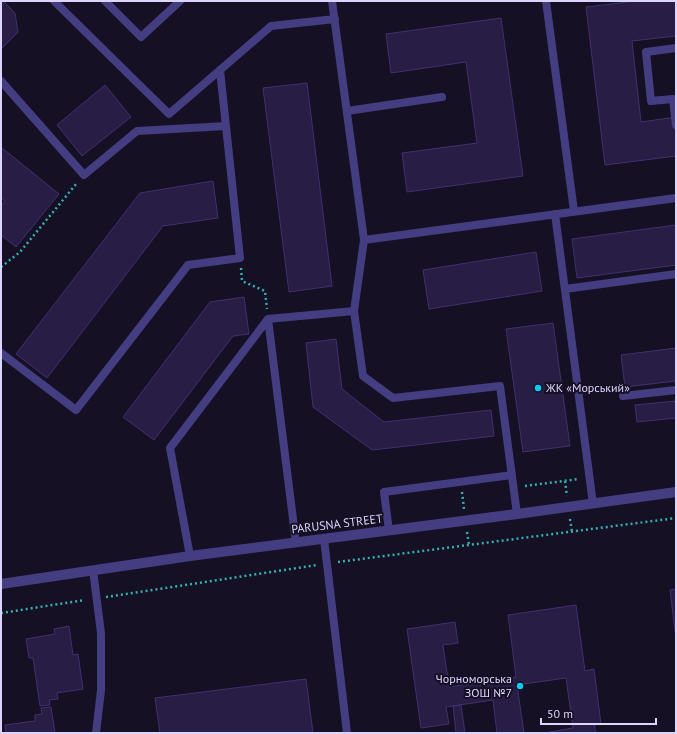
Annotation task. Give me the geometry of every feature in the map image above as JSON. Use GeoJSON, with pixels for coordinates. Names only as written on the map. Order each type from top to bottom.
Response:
{"type":"FeatureCollection","features":[{"type":"Feature","properties":{"kind":"street","name":"PARUSNA STREET"},"geometry":{"type":"LineString","coordinates":[[1,584],[190,556],[676,492]]}},
{"type":"Feature","properties":{"kind":"lane"},"geometry":{"type":"LineString","coordinates":[[54,1],[169,114],[271,26],[334,19]]}},
{"type":"Feature","properties":{"kind":"lane"},"geometry":{"type":"LineString","coordinates":[[105,1],[141,37],[180,1]]}},
{"type":"Feature","properties":{"kind":"lane"},"geometry":{"type":"LineString","coordinates":[[332,1],[364,240],[354,311],[363,376],[393,398],[500,386],[517,514]]}},
{"type":"Feature","properties":{"kind":"lane"},"geometry":{"type":"LineString","coordinates":[[546,1],[574,211]]}},
{"type":"Feature","properties":{"kind":"lane"},"geometry":{"type":"LineString","coordinates":[[676,48],[646,52],[651,101],[673,99],[676,125]]}},
{"type":"Feature","properties":{"kind":"lane"},"geometry":{"type":"LineString","coordinates":[[1,353],[76,410],[188,265],[240,258],[220,70]]}},
{"type":"Feature","properties":{"kind":"lane"},"geometry":{"type":"LineString","coordinates":[[1,81],[84,174],[137,131],[226,126]]}},
{"type":"Feature","properties":{"kind":"lane"},"geometry":{"type":"LineString","coordinates":[[347,111],[442,97]]}},
{"type":"Feature","properties":{"kind":"lane"},"geometry":{"type":"LineString","coordinates":[[364,240],[676,198]]}},
{"type":"Feature","properties":{"kind":"lane"},"geometry":{"type":"LineString","coordinates":[[555,214],[593,504]]}},
{"type":"Feature","properties":{"kind":"lane"},"geometry":{"type":"LineString","coordinates":[[565,289],[676,274]]}},
{"type":"Feature","properties":{"kind":"lane"},"geometry":{"type":"LineString","coordinates":[[190,556],[170,448],[268,319],[354,311]]}},
{"type":"Feature","properties":{"kind":"lane"},"geometry":{"type":"LineString","coordinates":[[268,319],[296,543]]}},
{"type":"Feature","properties":{"kind":"lane"},"geometry":{"type":"LineString","coordinates":[[623,396],[676,390]]}},
{"type":"Feature","properties":{"kind":"lane"},"geometry":{"type":"LineString","coordinates":[[389,531],[384,492],[512,475]]}},
{"type":"Feature","properties":{"kind":"lane"},"geometry":{"type":"LineString","coordinates":[[324,539],[347,733]]}},
{"type":"Feature","properties":{"kind":"lane"},"geometry":{"type":"LineString","coordinates":[[93,570],[101,640],[101,690],[96,733]]}},
{"type":"Feature","properties":{"kind":"path"},"geometry":{"type":"LineString","coordinates":[[1,267],[20,252],[84,174]]}},
{"type":"Feature","properties":{"kind":"path"},"geometry":{"type":"LineString","coordinates":[[240,258],[242,281],[264,291],[268,319]]}},
{"type":"Feature","properties":{"kind":"path"},"geometry":{"type":"LineString","coordinates":[[514,488],[590,478]]}},
{"type":"Feature","properties":{"kind":"path"},"geometry":{"type":"LineString","coordinates":[[1,613],[327,564],[676,518]]}},
{"type":"Feature","properties":{"kind":"building"},"geometry":{"type":"Polygon","coordinates":[[[1,1],[3,1],[15,13],[18,32],[1,49],[1,1]]]}},
{"type":"Feature","properties":{"kind":"building"},"geometry":{"type":"Polygon","coordinates":[[[636,1],[676,1],[676,36],[632,41],[641,122],[676,117],[676,156],[605,165],[586,7],[636,1]]]}},
{"type":"Feature","properties":{"kind":"building"},"geometry":{"type":"Polygon","coordinates":[[[501,18],[523,176],[407,192],[402,153],[477,143],[466,62],[391,73],[386,34],[501,18]]]}},
{"type":"Feature","properties":{"kind":"building"},"geometry":{"type":"Polygon","coordinates":[[[307,83],[332,286],[289,292],[263,88],[307,83]]]}},
{"type":"Feature","properties":{"kind":"building"},"geometry":{"type":"Polygon","coordinates":[[[105,85],[131,117],[82,156],[57,125],[105,85]]]}},
{"type":"Feature","properties":{"kind":"building"},"geometry":{"type":"Polygon","coordinates":[[[1,147],[59,194],[16,247],[1,235],[1,206],[5,201],[1,198],[1,147]]]}},
{"type":"Feature","properties":{"kind":"building"},"geometry":{"type":"Polygon","coordinates":[[[213,181],[218,218],[163,226],[47,378],[16,354],[140,193],[213,181]]]}},
{"type":"Feature","properties":{"kind":"building"},"geometry":{"type":"Polygon","coordinates":[[[676,225],[676,265],[577,278],[572,239],[676,225]]]}},
{"type":"Feature","properties":{"kind":"building"},"geometry":{"type":"Polygon","coordinates":[[[536,252],[542,291],[429,309],[423,270],[536,252]]]}},
{"type":"Feature","properties":{"kind":"building"},"geometry":{"type":"Polygon","coordinates":[[[244,297],[249,334],[233,336],[154,440],[123,417],[210,302],[244,297]]]}},
{"type":"Feature","properties":{"kind":"building","name":"ЖК «Морський»"},"geometry":{"type":"Polygon","coordinates":[[[553,323],[570,446],[523,452],[506,329],[553,323]]]}},
{"type":"Feature","properties":{"kind":"building"},"geometry":{"type":"Polygon","coordinates":[[[336,339],[342,389],[384,422],[491,410],[494,436],[372,450],[313,407],[306,343],[336,339]]]}},
{"type":"Feature","properties":{"kind":"building"},"geometry":{"type":"Polygon","coordinates":[[[676,348],[676,381],[625,387],[621,355],[676,348]]]}},
{"type":"Feature","properties":{"kind":"building"},"geometry":{"type":"Polygon","coordinates":[[[676,401],[676,418],[637,422],[635,405],[676,401]]]}},
{"type":"Feature","properties":{"kind":"building"},"geometry":{"type":"Polygon","coordinates":[[[676,589],[676,639],[670,590],[676,589]]]}},
{"type":"Feature","properties":{"kind":"building"},"geometry":{"type":"Polygon","coordinates":[[[576,605],[585,671],[594,669],[601,724],[594,725],[596,733],[544,733],[573,728],[566,678],[517,685],[524,733],[497,733],[493,700],[446,707],[449,724],[421,728],[407,629],[455,622],[458,643],[443,645],[449,687],[516,677],[508,615],[576,605]]]}},
{"type":"Feature","properties":{"kind":"building"},"geometry":{"type":"Polygon","coordinates":[[[69,626],[73,655],[78,654],[83,689],[57,693],[58,699],[49,700],[50,705],[40,706],[33,658],[29,658],[26,639],[55,634],[54,629],[69,626]]]}},
{"type":"Feature","properties":{"kind":"building"},"geometry":{"type":"Polygon","coordinates":[[[306,679],[313,733],[160,733],[155,698],[306,679]]]}},
{"type":"Feature","properties":{"kind":"building"},"geometry":{"type":"Polygon","coordinates":[[[461,705],[465,733],[456,733],[453,706],[461,705]]]}},
{"type":"Feature","properties":{"kind":"building"},"geometry":{"type":"Polygon","coordinates":[[[51,707],[55,733],[6,733],[5,725],[35,721],[35,715],[42,714],[41,708],[51,707]]]}},
{"type":"Feature","properties":{"kind":"place","name":"ЖК «Морський»"},"geometry":{"type":"Point","coordinates":[538,388]}},
{"type":"Feature","properties":{"kind":"place","name":"Чорноморська ЗОШ №7"},"geometry":{"type":"Point","coordinates":[520,686]}}]}
